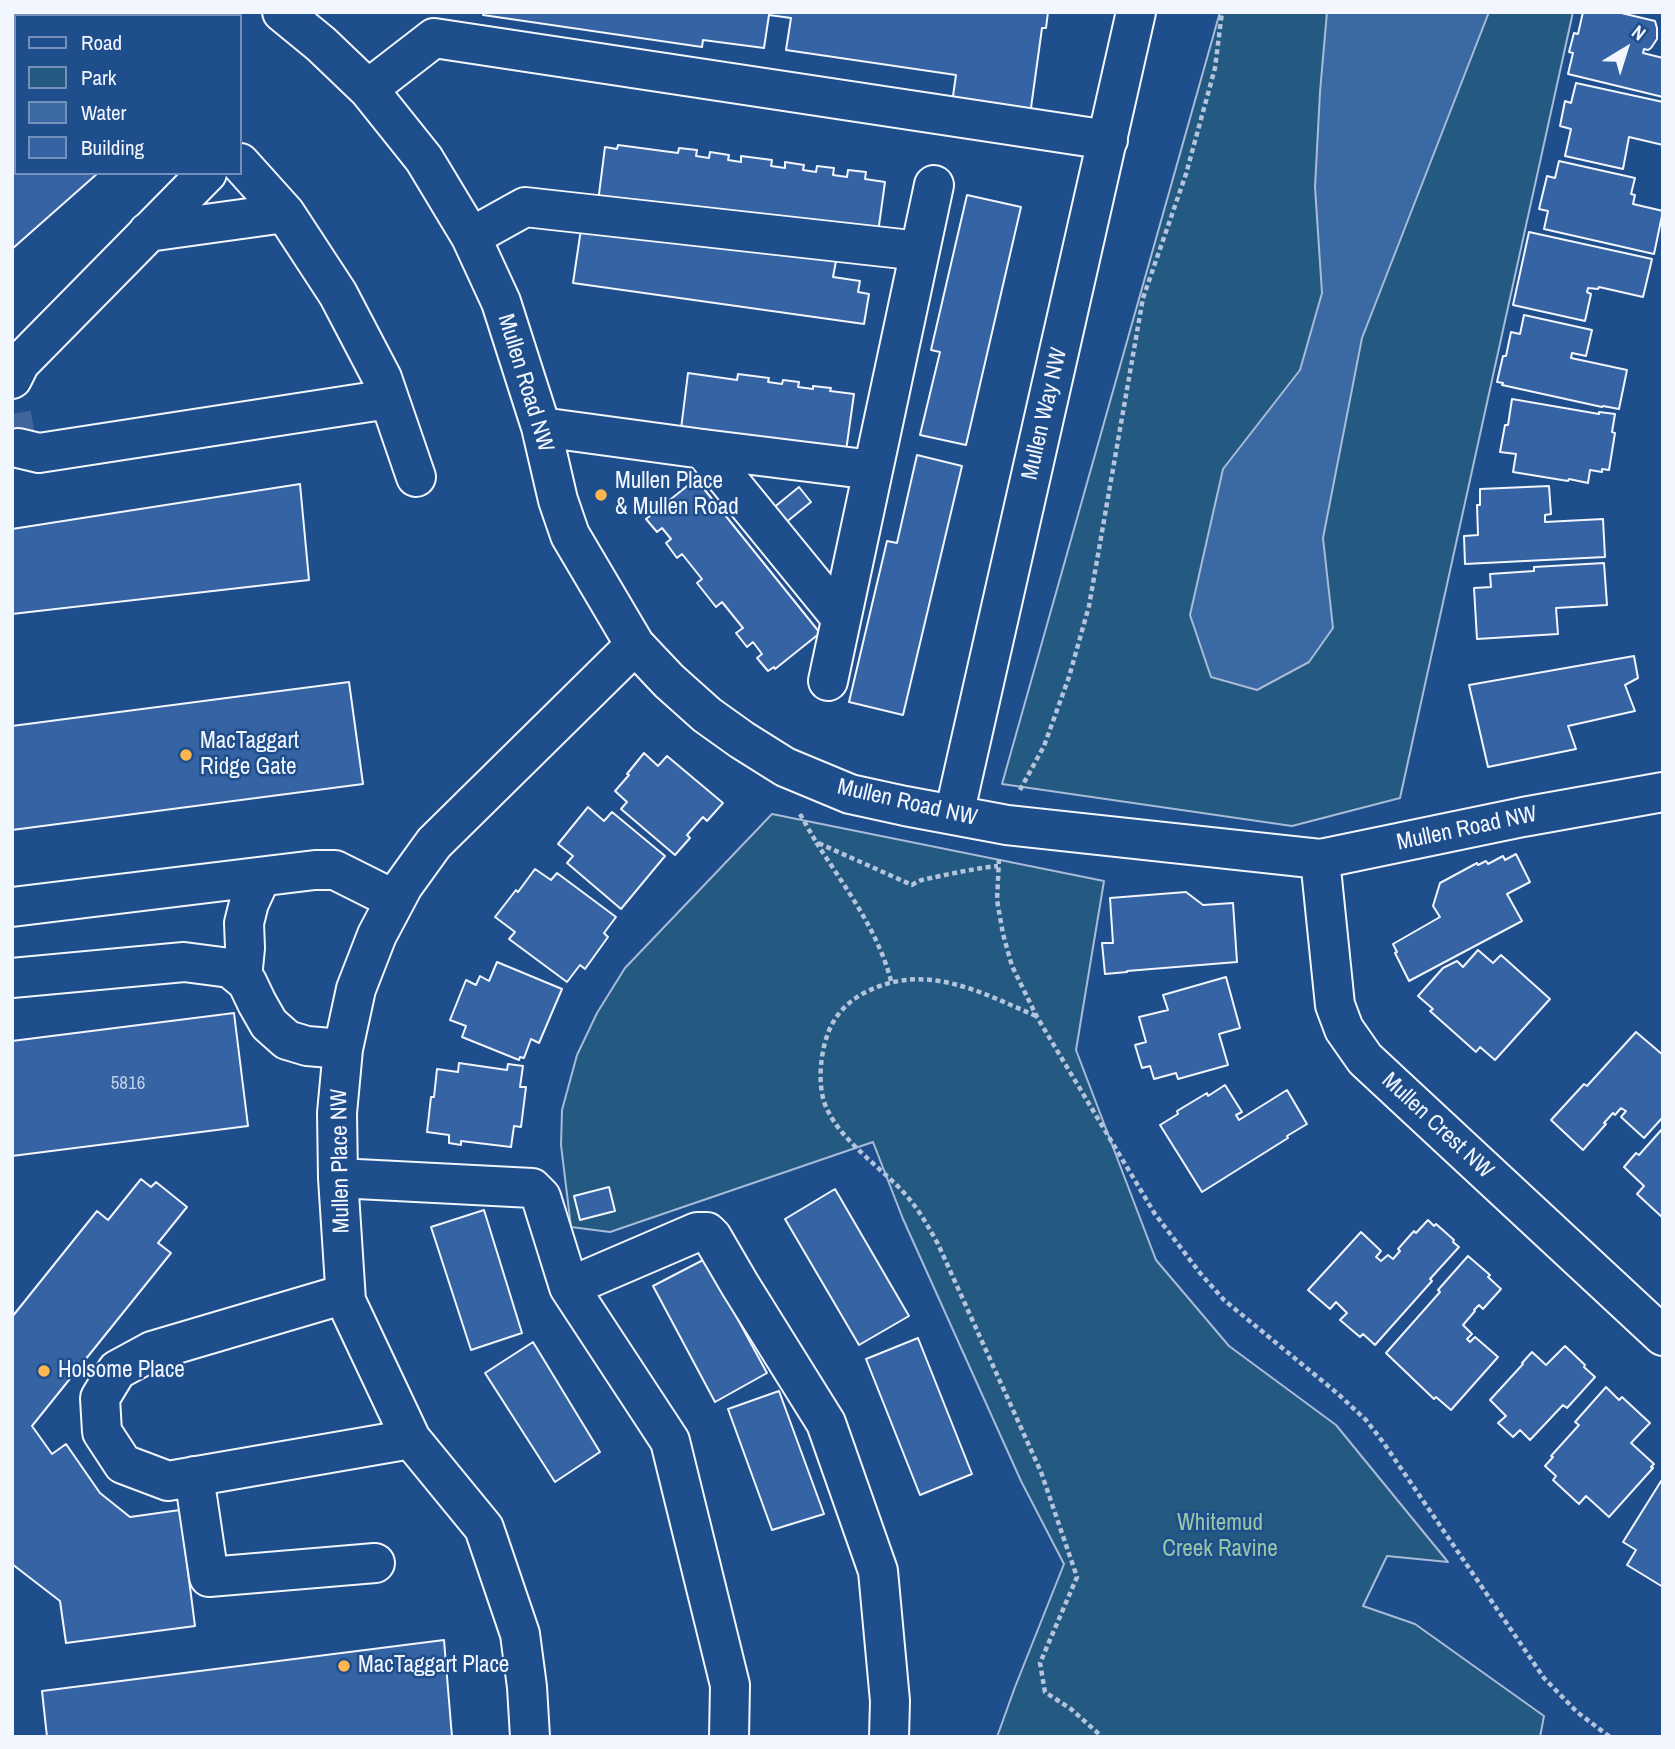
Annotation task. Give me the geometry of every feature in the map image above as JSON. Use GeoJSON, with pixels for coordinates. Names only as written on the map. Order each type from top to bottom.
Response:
{"type":"FeatureCollection","features":[{"type":"Feature","properties":{"kind":"street","name":"Mullen Road NW"},"geometry":{"type":"LineString","coordinates":[[282,12],[321,44],[368,89],[424,159],[471,237],[501,302],[541,427],[558,500],[570,535],[635,645],[669,681],[707,715],[785,767],[850,794],[1007,825],[1320,859],[1523,817],[1663,792]]}},
{"type":"Feature","properties":{"kind":"street","name":"Mullen Way NW"},"geometry":{"type":"LineString","coordinates":[[954,815],[1136,12]]}},
{"type":"Feature","properties":{"kind":"street"},"geometry":{"type":"LineString","coordinates":[[368,89],[434,38],[1108,140]]}},
{"type":"Feature","properties":{"kind":"street"},"geometry":{"type":"LineString","coordinates":[[242,165],[285,213],[338,293],[382,378],[416,477]]}},
{"type":"Feature","properties":{"kind":"street"},"geometry":{"type":"LineString","coordinates":[[12,379],[20,363],[205,175]]}},
{"type":"Feature","properties":{"kind":"street"},"geometry":{"type":"LineString","coordinates":[[828,681],[934,185]]}},
{"type":"Feature","properties":{"kind":"street"},"geometry":{"type":"LineString","coordinates":[[471,237],[525,207],[919,251]]}},
{"type":"Feature","properties":{"kind":"street"},"geometry":{"type":"LineString","coordinates":[[148,232],[285,213]]}},
{"type":"Feature","properties":{"kind":"street"},"geometry":{"type":"LineString","coordinates":[[18,448],[39,453],[389,399]]}},
{"type":"Feature","properties":{"kind":"street"},"geometry":{"type":"LineString","coordinates":[[541,427],[873,470]]}},
{"type":"Feature","properties":{"kind":"street"},"geometry":{"type":"LineString","coordinates":[[703,449],[841,618]]}},
{"type":"Feature","properties":{"kind":"street","name":"Mullen Place NW"},"geometry":{"type":"LineString","coordinates":[[530,1737],[520,1634],[484,1528],[411,1439],[346,1301],[338,1178],[337,1113],[343,1049],[356,989],[377,935],[403,886],[434,843],[635,645]]}},
{"type":"Feature","properties":{"kind":"street","name":"Mullen Crest NW"},"geometry":{"type":"LineString","coordinates":[[1320,859],[1335,1005],[1344,1030],[1365,1059],[1663,1336]]}},
{"type":"Feature","properties":{"kind":"street"},"geometry":{"type":"LineString","coordinates":[[12,907],[314,870],[335,870],[395,900]]}},
{"type":"Feature","properties":{"kind":"street"},"geometry":{"type":"LineString","coordinates":[[242,978],[244,923],[249,903],[261,877]]}},
{"type":"Feature","properties":{"kind":"street"},"geometry":{"type":"LineString","coordinates":[[12,978],[184,962],[230,968],[247,982],[269,1024],[287,1040],[307,1046],[343,1049]]}},
{"type":"Feature","properties":{"kind":"street"},"geometry":{"type":"LineString","coordinates":[[338,1178],[532,1188],[541,1197],[569,1287],[670,1441],[730,1685],[729,1737]]}},
{"type":"Feature","properties":{"kind":"street"},"geometry":{"type":"LineString","coordinates":[[569,1287],[697,1232],[706,1232],[712,1237],[826,1423],[878,1571],[890,1701],[889,1737]]}},
{"type":"Feature","properties":{"kind":"street"},"geometry":{"type":"LineString","coordinates":[[345,1294],[152,1351],[117,1370],[100,1398],[102,1432],[123,1464],[168,1481],[411,1439]]}},
{"type":"Feature","properties":{"kind":"street"},"geometry":{"type":"LineString","coordinates":[[194,1476],[209,1577],[375,1563]]}},
{"type":"Feature","properties":{"kind":"path"},"geometry":{"type":"LineString","coordinates":[[1018,794],[1044,746],[1069,677],[1089,606],[1143,298],[1186,174],[1214,68],[1222,12]]}},
{"type":"Feature","properties":{"kind":"path"},"geometry":{"type":"LineString","coordinates":[[891,981],[885,958],[872,931],[817,842],[912,885],[921,879],[998,866]]}},
{"type":"Feature","properties":{"kind":"path"},"geometry":{"type":"LineString","coordinates":[[1000,852],[997,900],[1012,966],[1037,1017],[1155,1214],[1224,1300],[1366,1420],[1544,1678],[1577,1713],[1610,1737]]}},
{"type":"Feature","properties":{"kind":"path"},"geometry":{"type":"LineString","coordinates":[[1037,1017],[960,985],[934,979],[891,981],[853,998],[839,1012],[823,1047],[822,1089],[826,1108],[840,1128],[924,1217],[1041,1472],[1077,1577],[1040,1663],[1045,1692],[1071,1709],[1100,1737]]}},
{"type":"Feature","properties":{"kind":"green space"},"geometry":{"type":"Polygon","coordinates":[[[1220,12],[1573,12],[1400,798],[1292,826],[1002,784],[1220,12]]]}},
{"type":"Feature","properties":{"kind":"green space","name":"Whitemud Creek Ravine"},"geometry":{"type":"Polygon","coordinates":[[[772,814],[1104,881],[1076,1050],[1156,1260],[1229,1346],[1336,1425],[1448,1562],[1387,1556],[1363,1606],[1415,1624],[1544,1716],[1540,1737],[997,1737],[1064,1564],[1021,1481],[903,1219],[873,1142],[610,1232],[571,1227],[561,1145],[562,1110],[577,1055],[597,1013],[625,968],[772,814]]]}},
{"type":"Feature","properties":{"kind":"water"},"geometry":{"type":"Polygon","coordinates":[[[1327,12],[1489,12],[1362,338],[1323,538],[1333,628],[1309,662],[1257,690],[1211,677],[1190,615],[1223,469],[1300,370],[1322,293],[1315,187],[1327,12]]]}},
{"type":"Feature","properties":{"kind":"building"},"geometry":{"type":"Polygon","coordinates":[[[484,12],[1048,12],[1046,28],[1042,28],[1030,115],[952,103],[956,75],[786,50],[791,18],[769,15],[764,48],[703,40],[702,47],[483,15],[484,12]]]}},
{"type":"Feature","properties":{"kind":"building"},"geometry":{"type":"Polygon","coordinates":[[[1583,12],[1617,12],[1655,21],[1657,39],[1651,48],[1644,49],[1643,53],[1663,58],[1663,97],[1568,74],[1573,53],[1569,52],[1574,33],[1578,34],[1583,12]]]}},
{"type":"Feature","properties":{"kind":"building"},"geometry":{"type":"Polygon","coordinates":[[[1576,83],[1663,102],[1663,145],[1629,137],[1623,169],[1565,156],[1571,129],[1560,126],[1565,101],[1571,103],[1576,83]]]}},
{"type":"Feature","properties":{"kind":"building"},"geometry":{"type":"Polygon","coordinates":[[[14,142],[14,175],[96,175],[12,249],[14,142]]]}},
{"type":"Feature","properties":{"kind":"building"},"geometry":{"type":"Polygon","coordinates":[[[618,145],[678,153],[679,148],[697,150],[696,156],[709,158],[710,152],[729,155],[728,160],[741,162],[741,156],[772,160],[771,166],[785,168],[785,162],[804,165],[803,170],[816,172],[817,166],[834,168],[833,175],[847,177],[848,170],[866,172],[865,179],[885,182],[877,240],[598,202],[605,147],[617,149],[618,145]]]}},
{"type":"Feature","properties":{"kind":"building"},"geometry":{"type":"Polygon","coordinates":[[[1559,161],[1635,178],[1631,194],[1635,195],[1633,204],[1663,211],[1654,254],[1544,229],[1548,211],[1539,209],[1547,176],[1555,178],[1559,161]]]}},
{"type":"Feature","properties":{"kind":"building"},"geometry":{"type":"Polygon","coordinates":[[[967,195],[1021,207],[966,445],[920,435],[940,352],[931,350],[967,195]]]}},
{"type":"Feature","properties":{"kind":"building"},"geometry":{"type":"Polygon","coordinates":[[[581,229],[617,230],[836,261],[833,277],[860,281],[858,292],[869,294],[864,324],[573,283],[581,229]]]}},
{"type":"Feature","properties":{"kind":"building"},"geometry":{"type":"Polygon","coordinates":[[[1529,232],[1652,259],[1643,297],[1599,287],[1588,288],[1587,292],[1591,294],[1585,321],[1513,305],[1529,232]]]}},
{"type":"Feature","properties":{"kind":"building"},"geometry":{"type":"Polygon","coordinates":[[[1524,315],[1592,330],[1586,356],[1572,353],[1571,358],[1627,370],[1619,409],[1497,382],[1511,332],[1520,334],[1524,315]]]}},
{"type":"Feature","properties":{"kind":"building"},"geometry":{"type":"Polygon","coordinates":[[[688,373],[737,380],[738,374],[769,378],[768,382],[799,382],[798,387],[831,388],[830,391],[854,394],[846,451],[681,429],[688,373]]]}},
{"type":"Feature","properties":{"kind":"building"},"geometry":{"type":"Polygon","coordinates":[[[1512,399],[1599,414],[1615,414],[1609,470],[1590,470],[1588,483],[1513,472],[1516,454],[1500,452],[1512,399]]]}},
{"type":"Feature","properties":{"kind":"building"},"geometry":{"type":"Polygon","coordinates":[[[917,455],[962,466],[903,715],[849,702],[887,541],[897,543],[917,455]]]}},
{"type":"Feature","properties":{"kind":"building"},"geometry":{"type":"Polygon","coordinates":[[[696,479],[820,633],[775,669],[774,667],[768,671],[757,658],[762,654],[753,642],[747,647],[736,633],[743,628],[722,602],[716,607],[697,583],[702,579],[682,554],[677,558],[666,543],[671,539],[662,528],[657,532],[646,519],[696,479]]]}},
{"type":"Feature","properties":{"kind":"building"},"geometry":{"type":"Polygon","coordinates":[[[300,484],[309,580],[12,614],[12,529],[300,484]]]}},
{"type":"Feature","properties":{"kind":"building"},"geometry":{"type":"Polygon","coordinates":[[[1549,486],[1551,514],[1545,515],[1545,522],[1603,519],[1605,557],[1465,564],[1464,536],[1478,535],[1477,505],[1480,505],[1480,489],[1549,486]]]}},
{"type":"Feature","properties":{"kind":"building"},"geometry":{"type":"Polygon","coordinates":[[[799,487],[811,502],[784,524],[772,509],[799,487]]]}},
{"type":"Feature","properties":{"kind":"building"},"geometry":{"type":"Polygon","coordinates":[[[1604,563],[1607,605],[1556,608],[1558,634],[1477,639],[1474,588],[1491,587],[1490,574],[1534,571],[1534,567],[1604,563]]]}},
{"type":"Feature","properties":{"kind":"building"},"geometry":{"type":"Polygon","coordinates":[[[1634,656],[1638,678],[1625,685],[1635,711],[1568,726],[1576,749],[1488,767],[1469,685],[1634,656]]]}},
{"type":"Feature","properties":{"kind":"building","name":"MacTaggart Ridge Gate"},"geometry":{"type":"Polygon","coordinates":[[[349,682],[363,784],[12,830],[12,726],[349,682]]]}},
{"type":"Feature","properties":{"kind":"building"},"geometry":{"type":"Polygon","coordinates":[[[644,753],[658,766],[667,756],[723,803],[707,821],[703,817],[687,835],[690,838],[675,855],[621,809],[627,802],[615,791],[644,753]]]}},
{"type":"Feature","properties":{"kind":"building"},"geometry":{"type":"Polygon","coordinates":[[[588,807],[604,821],[612,812],[665,856],[621,909],[567,863],[573,856],[558,844],[588,807]]]}},
{"type":"Feature","properties":{"kind":"building"},"geometry":{"type":"Polygon","coordinates":[[[1516,854],[1530,882],[1507,894],[1522,921],[1409,981],[1393,944],[1440,917],[1433,906],[1440,883],[1477,863],[1478,865],[1486,861],[1488,864],[1503,856],[1505,860],[1516,854]]]}},
{"type":"Feature","properties":{"kind":"building"},"geometry":{"type":"Polygon","coordinates":[[[535,869],[551,880],[557,873],[616,917],[604,933],[608,937],[585,969],[580,965],[567,982],[509,939],[515,932],[495,917],[535,869]]]}},
{"type":"Feature","properties":{"kind":"building"},"geometry":{"type":"Polygon","coordinates":[[[1186,892],[1203,905],[1233,903],[1237,962],[1105,974],[1102,943],[1113,943],[1110,898],[1186,892]]]}},
{"type":"Feature","properties":{"kind":"building"},"geometry":{"type":"Polygon","coordinates":[[[1478,950],[1493,963],[1501,955],[1550,999],[1495,1060],[1480,1047],[1476,1052],[1430,1011],[1433,1009],[1418,996],[1443,968],[1457,961],[1463,967],[1478,950]]]}},
{"type":"Feature","properties":{"kind":"building"},"geometry":{"type":"Polygon","coordinates":[[[497,962],[562,989],[539,1043],[531,1039],[524,1058],[520,1057],[519,1060],[462,1037],[466,1026],[450,1020],[466,980],[476,985],[480,976],[489,981],[497,962]]]}},
{"type":"Feature","properties":{"kind":"building"},"geometry":{"type":"Polygon","coordinates":[[[1226,977],[1240,1028],[1219,1034],[1228,1065],[1178,1079],[1176,1073],[1154,1079],[1150,1066],[1142,1068],[1135,1045],[1146,1042],[1139,1017],[1168,1010],[1163,995],[1226,977]]]}},
{"type":"Feature","properties":{"kind":"building"},"geometry":{"type":"Polygon","coordinates":[[[234,1013],[248,1126],[12,1156],[12,1041],[234,1013]]]}},
{"type":"Feature","properties":{"kind":"building"},"geometry":{"type":"Polygon","coordinates":[[[1636,1032],[1663,1055],[1663,1117],[1644,1138],[1621,1117],[1626,1111],[1621,1108],[1615,1115],[1613,1113],[1583,1150],[1551,1120],[1584,1084],[1587,1086],[1636,1032]]]}},
{"type":"Feature","properties":{"kind":"building"},"geometry":{"type":"Polygon","coordinates":[[[459,1063],[507,1070],[508,1064],[523,1066],[520,1087],[526,1087],[521,1127],[514,1126],[511,1147],[461,1141],[461,1145],[449,1143],[449,1135],[427,1132],[437,1069],[458,1072],[459,1063]]]}},
{"type":"Feature","properties":{"kind":"building"},"geometry":{"type":"Polygon","coordinates":[[[1225,1085],[1242,1112],[1236,1115],[1239,1120],[1287,1090],[1307,1124],[1202,1192],[1160,1125],[1178,1114],[1177,1111],[1225,1085]]]}},
{"type":"Feature","properties":{"kind":"building"},"geometry":{"type":"Polygon","coordinates":[[[1663,1128],[1663,1218],[1637,1194],[1644,1186],[1624,1167],[1636,1153],[1639,1155],[1663,1128]]]}},
{"type":"Feature","properties":{"kind":"building","name":"Holsome Place"},"geometry":{"type":"Polygon","coordinates":[[[141,1179],[151,1187],[156,1182],[187,1207],[158,1243],[171,1253],[32,1426],[52,1454],[66,1444],[100,1493],[130,1517],[180,1510],[195,1626],[66,1643],[60,1601],[12,1564],[12,1317],[97,1211],[108,1220],[141,1179]]]}},
{"type":"Feature","properties":{"kind":"building"},"geometry":{"type":"Polygon","coordinates":[[[609,1187],[615,1211],[580,1220],[574,1196],[609,1187]]]}},
{"type":"Feature","properties":{"kind":"building"},"geometry":{"type":"Polygon","coordinates":[[[835,1189],[909,1316],[859,1345],[785,1219],[835,1189]]]}},
{"type":"Feature","properties":{"kind":"building"},"geometry":{"type":"Polygon","coordinates":[[[484,1210],[522,1333],[471,1350],[431,1227],[484,1210]]]}},
{"type":"Feature","properties":{"kind":"building"},"geometry":{"type":"Polygon","coordinates":[[[1428,1220],[1434,1226],[1436,1224],[1459,1247],[1375,1345],[1363,1334],[1360,1337],[1340,1320],[1347,1313],[1336,1302],[1330,1309],[1308,1290],[1361,1232],[1381,1251],[1376,1257],[1381,1261],[1388,1255],[1393,1259],[1414,1231],[1416,1233],[1428,1220]]]}},
{"type":"Feature","properties":{"kind":"building"},"geometry":{"type":"Polygon","coordinates":[[[1468,1256],[1490,1275],[1488,1277],[1501,1289],[1483,1309],[1479,1305],[1463,1325],[1472,1334],[1467,1339],[1470,1342],[1475,1337],[1498,1357],[1451,1410],[1436,1397],[1434,1399],[1386,1353],[1468,1256]]]}},
{"type":"Feature","properties":{"kind":"building"},"geometry":{"type":"Polygon","coordinates":[[[705,1259],[767,1373],[715,1402],[653,1286],[705,1259]]]}},
{"type":"Feature","properties":{"kind":"building"},"geometry":{"type":"Polygon","coordinates":[[[918,1338],[972,1474],[920,1495],[866,1359],[918,1338]]]}},
{"type":"Feature","properties":{"kind":"building"},"geometry":{"type":"Polygon","coordinates":[[[533,1342],[600,1452],[555,1482],[485,1373],[533,1342]]]}},
{"type":"Feature","properties":{"kind":"building"},"geometry":{"type":"Polygon","coordinates":[[[1565,1346],[1595,1377],[1567,1408],[1563,1405],[1530,1440],[1520,1430],[1513,1437],[1498,1423],[1506,1416],[1490,1400],[1532,1352],[1546,1365],[1565,1346]]]}},
{"type":"Feature","properties":{"kind":"building"},"geometry":{"type":"Polygon","coordinates":[[[1606,1387],[1619,1400],[1622,1397],[1650,1423],[1631,1443],[1654,1464],[1609,1517],[1586,1496],[1579,1504],[1553,1480],[1556,1476],[1545,1466],[1579,1425],[1575,1422],[1606,1387]]]}},
{"type":"Feature","properties":{"kind":"building"},"geometry":{"type":"Polygon","coordinates":[[[779,1391],[824,1514],[772,1530],[728,1409],[779,1391]]]}},
{"type":"Feature","properties":{"kind":"building"},"geometry":{"type":"Polygon","coordinates":[[[1663,1478],[1663,1587],[1627,1565],[1636,1550],[1623,1542],[1663,1478]]]}},
{"type":"Feature","properties":{"kind":"building","name":"MacTaggart Place"},"geometry":{"type":"Polygon","coordinates":[[[444,1640],[452,1737],[47,1737],[42,1691],[444,1640]]]}},
{"type":"Feature","properties":{"kind":"tunnel"},"geometry":{"type":"LineString","coordinates":[[12,414],[18,448]]}},
{"type":"Feature","properties":{"kind":"place","name":"Mullen Place & Mullen Road"},"geometry":{"type":"Point","coordinates":[601,495]}},
{"type":"Feature","properties":{"kind":"place","name":"MacTaggart Ridge Gate"},"geometry":{"type":"Point","coordinates":[186,755]}},
{"type":"Feature","properties":{"kind":"place","name":"Holsome Place"},"geometry":{"type":"Point","coordinates":[44,1371]}},
{"type":"Feature","properties":{"kind":"place","name":"MacTaggart Place"},"geometry":{"type":"Point","coordinates":[344,1666]}}]}
